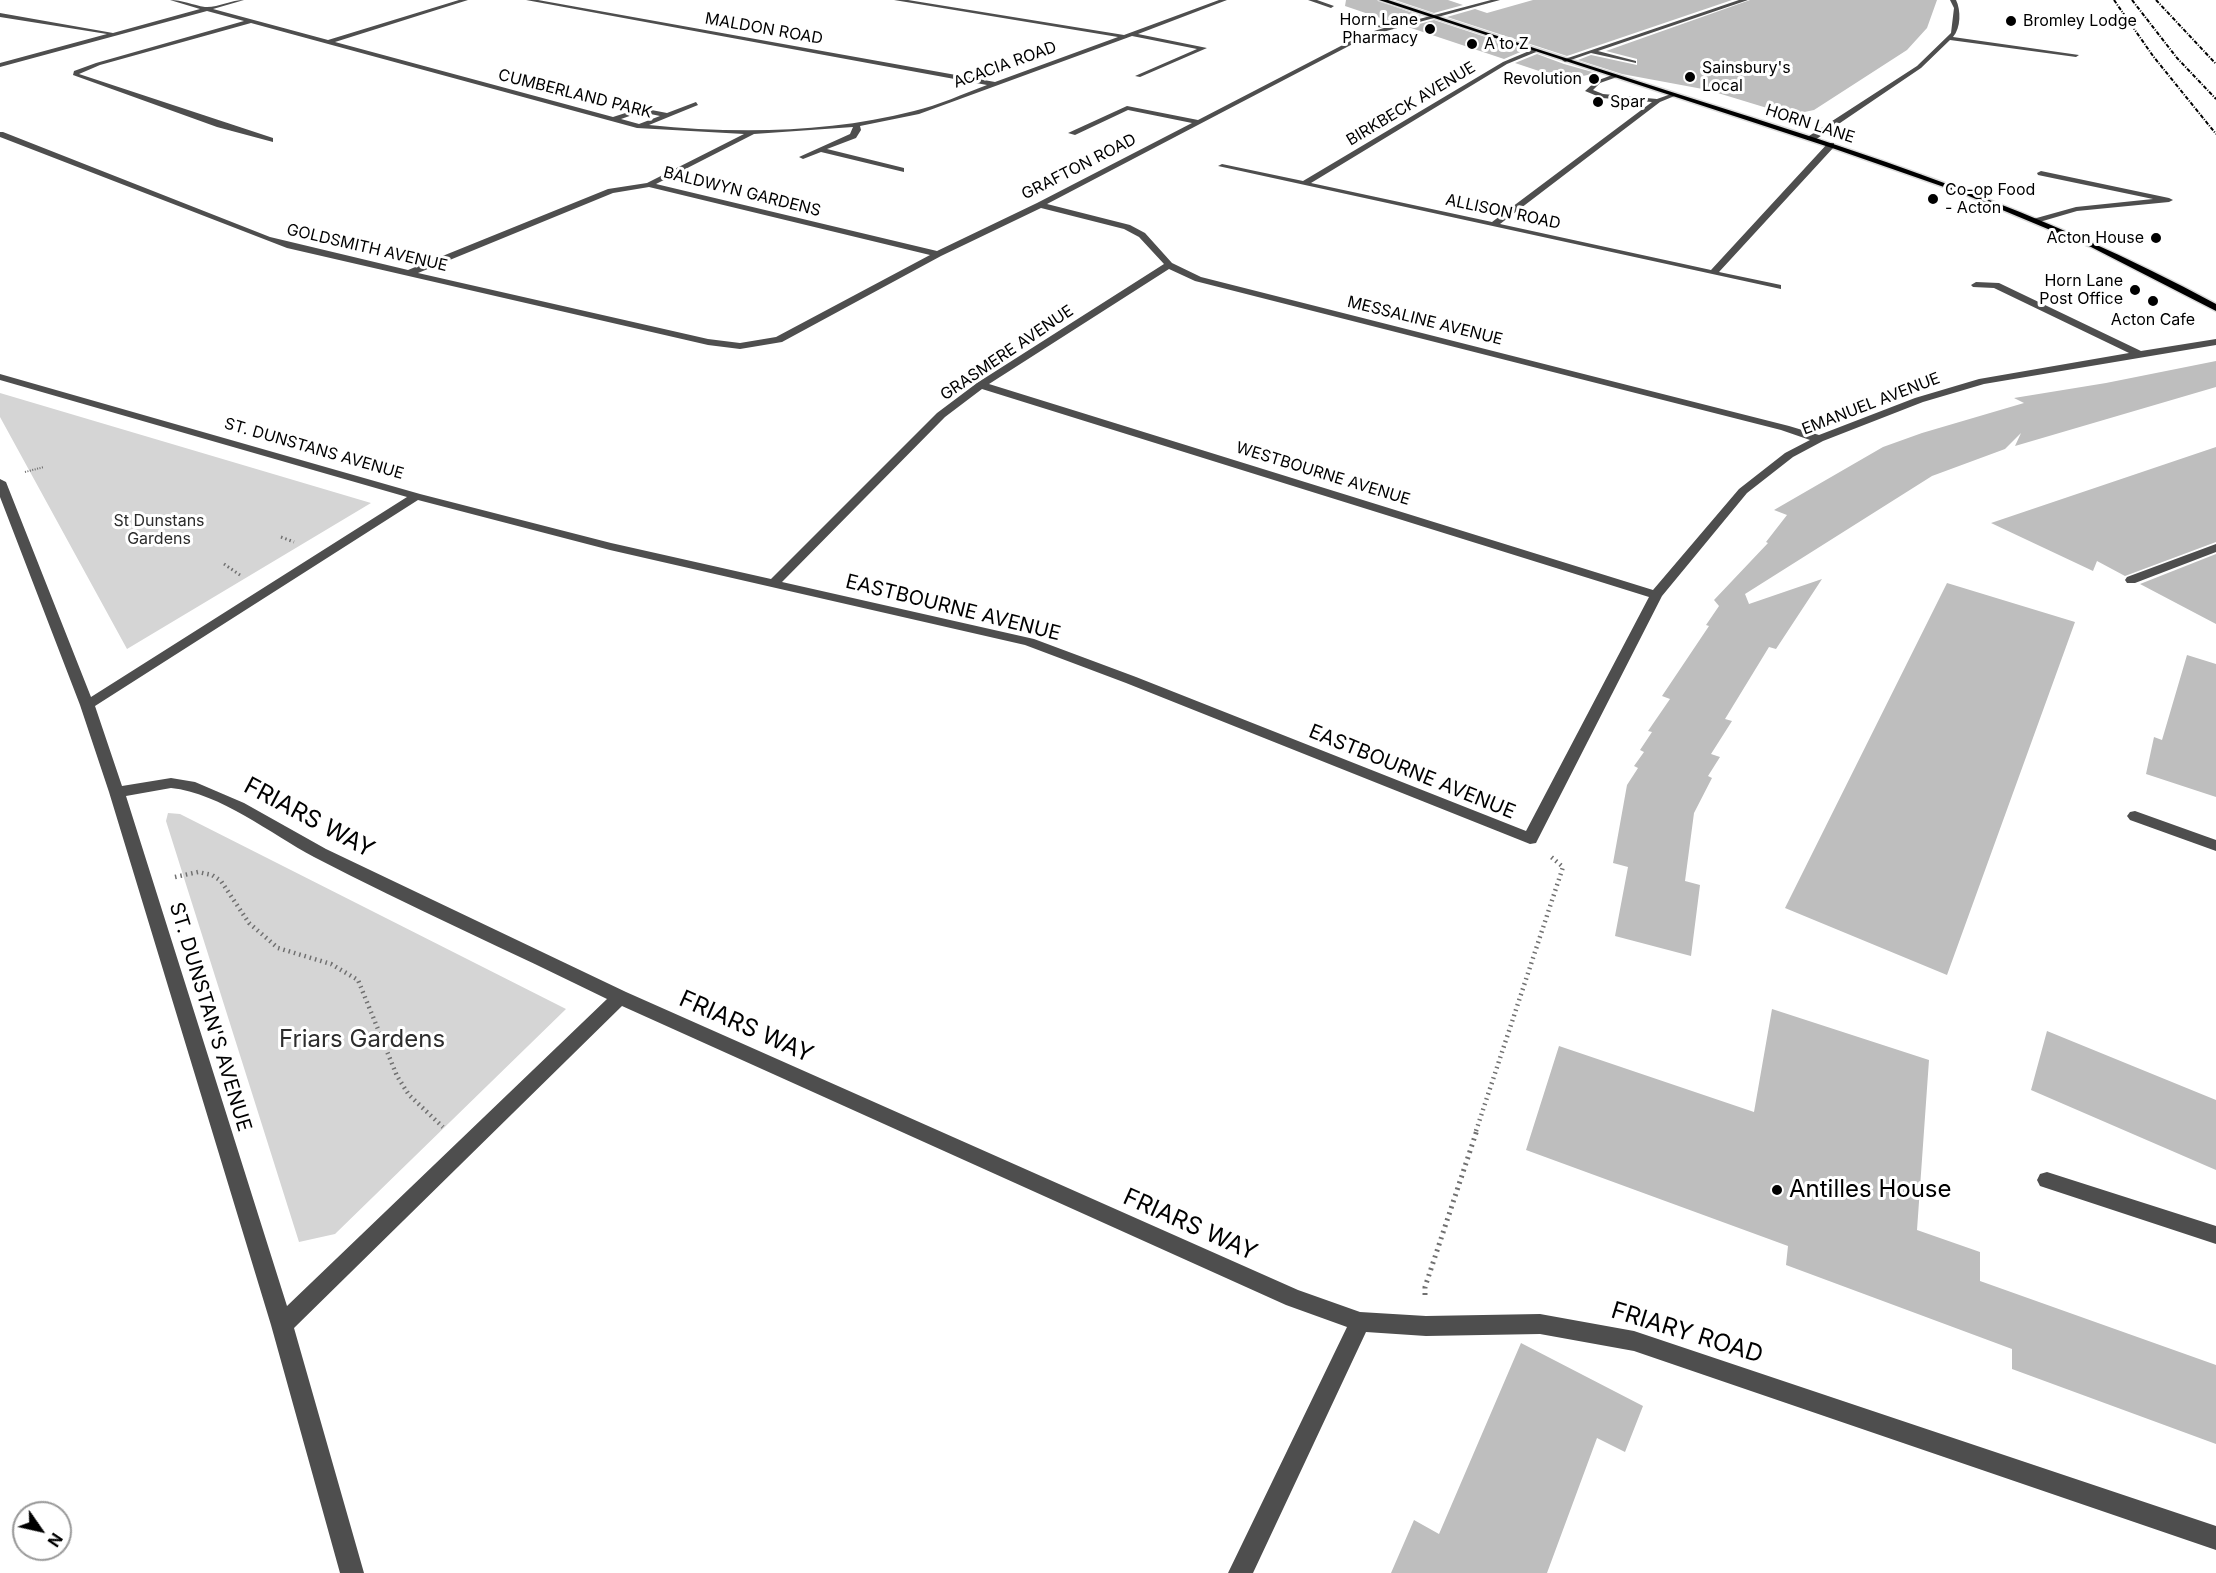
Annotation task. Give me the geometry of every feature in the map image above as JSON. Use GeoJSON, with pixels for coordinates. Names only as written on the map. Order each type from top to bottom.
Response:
{"type":"FeatureCollection","features":[{"type":"Feature","properties":{"kind":"main road","name":"HORN LANE"},"geometry":{"type":"LineString","coordinates":[[1382,0],[1534,51],[1812,138],[1942,183],[2036,221],[2163,278],[2211,302],[2216,308]]}},
{"type":"Feature","properties":{"kind":"street","name":"CUMBERLAND PARK"},"geometry":{"type":"LineString","coordinates":[[173,0],[641,126],[691,132],[752,133],[856,125]]}},
{"type":"Feature","properties":{"kind":"street"},"geometry":{"type":"LineString","coordinates":[[0,65],[241,0]]}},
{"type":"Feature","properties":{"kind":"street"},"geometry":{"type":"LineString","coordinates":[[328,42],[465,0]]}},
{"type":"Feature","properties":{"kind":"street","name":"MALDON ROAD"},"geometry":{"type":"LineString","coordinates":[[529,0],[994,84]]}},
{"type":"Feature","properties":{"kind":"street"},"geometry":{"type":"LineString","coordinates":[[897,0],[1204,48],[1138,76]]}},
{"type":"Feature","properties":{"kind":"street","name":"ACACIA ROAD"},"geometry":{"type":"LineString","coordinates":[[856,125],[917,113],[1224,0]]}},
{"type":"Feature","properties":{"kind":"street"},"geometry":{"type":"LineString","coordinates":[[1311,0],[1331,6]]}},
{"type":"Feature","properties":{"kind":"street","name":"GRAFTON ROAD"},"geometry":{"type":"LineString","coordinates":[[740,346],[779,340],[938,254],[1040,205],[1366,35],[1497,0]]}},
{"type":"Feature","properties":{"kind":"street"},"geometry":{"type":"LineString","coordinates":[[1565,60],[1745,0]]}},
{"type":"Feature","properties":{"kind":"street"},"geometry":{"type":"LineString","coordinates":[[1812,138],[1919,67],[1954,33],[1957,8],[1953,0]]}},
{"type":"Feature","properties":{"kind":"street"},"geometry":{"type":"LineString","coordinates":[[0,15],[117,34]]}},
{"type":"Feature","properties":{"kind":"street"},"geometry":{"type":"LineString","coordinates":[[1343,20],[1392,28]]}},
{"type":"Feature","properties":{"kind":"street"},"geometry":{"type":"LineString","coordinates":[[251,21],[83,69],[76,72],[76,75],[270,140]]}},
{"type":"Feature","properties":{"kind":"street"},"geometry":{"type":"LineString","coordinates":[[1948,38],[2076,55]]}},
{"type":"Feature","properties":{"kind":"street","name":"BIRKBECK AVENUE"},"geometry":{"type":"LineString","coordinates":[[1304,184],[1505,63],[1534,51]]}},
{"type":"Feature","properties":{"kind":"street"},"geometry":{"type":"LineString","coordinates":[[1593,52],[1634,62]]}},
{"type":"Feature","properties":{"kind":"street"},"geometry":{"type":"LineString","coordinates":[[1615,76],[1598,82],[1588,91],[1602,96],[1658,101]]}},
{"type":"Feature","properties":{"kind":"street"},"geometry":{"type":"LineString","coordinates":[[1493,225],[1658,101],[1674,94]]}},
{"type":"Feature","properties":{"kind":"street"},"geometry":{"type":"LineString","coordinates":[[641,126],[696,104]]}},
{"type":"Feature","properties":{"kind":"street"},"geometry":{"type":"LineString","coordinates":[[1072,133],[1127,108],[1198,123]]}},
{"type":"Feature","properties":{"kind":"street"},"geometry":{"type":"LineString","coordinates":[[613,120],[641,110],[665,115]]}},
{"type":"Feature","properties":{"kind":"street"},"geometry":{"type":"LineString","coordinates":[[803,157],[853,136],[857,130],[856,125]]}},
{"type":"Feature","properties":{"kind":"street"},"geometry":{"type":"LineString","coordinates":[[649,185],[752,133]]}},
{"type":"Feature","properties":{"kind":"street","name":"GOLDSMITH AVENUE"},"geometry":{"type":"LineString","coordinates":[[0,134],[267,239],[328,257],[409,273],[708,342],[740,346]]}},
{"type":"Feature","properties":{"kind":"street"},"geometry":{"type":"LineString","coordinates":[[1713,273],[1831,145]]}},
{"type":"Feature","properties":{"kind":"street"},"geometry":{"type":"LineString","coordinates":[[821,150],[901,170]]}},
{"type":"Feature","properties":{"kind":"street","name":"ALLISON ROAD"},"geometry":{"type":"LineString","coordinates":[[1222,166],[1778,287]]}},
{"type":"Feature","properties":{"kind":"street"},"geometry":{"type":"LineString","coordinates":[[2036,221],[2076,209],[2169,200],[2041,173]]}},
{"type":"Feature","properties":{"kind":"street","name":"BALDWYN GARDENS"},"geometry":{"type":"LineString","coordinates":[[409,273],[611,191],[649,185],[938,254]]}},
{"type":"Feature","properties":{"kind":"street","name":"MESSALINE AVENUE"},"geometry":{"type":"LineString","coordinates":[[1040,205],[1127,227],[1142,235],[1169,265],[1198,279],[1785,428],[1819,439]]}},
{"type":"Feature","properties":{"kind":"street","name":"GRASMERE AVENUE"},"geometry":{"type":"LineString","coordinates":[[773,584],[941,415],[981,386],[1169,265]]}},
{"type":"Feature","properties":{"kind":"street"},"geometry":{"type":"LineString","coordinates":[[1976,285],[1996,285],[2138,353]]}},
{"type":"Feature","properties":{"kind":"street","name":"EMANUEL AVENUE"},"geometry":{"type":"LineString","coordinates":[[1530,839],[1656,595],[1743,491],[1789,455],[1819,439],[1919,400],[1983,381],[2138,353],[2216,342]]}},
{"type":"Feature","properties":{"kind":"street","name":"ST. DUNSTANS AVENUE"},"geometry":{"type":"LineString","coordinates":[[0,377],[416,496]]}},
{"type":"Feature","properties":{"kind":"street","name":"WESTBOURNE AVENUE"},"geometry":{"type":"LineString","coordinates":[[981,386],[1656,595]]}},
{"type":"Feature","properties":{"kind":"street","name":"ST. DUNSTAN'S AVENUE"},"geometry":{"type":"LineString","coordinates":[[0,482],[87,705],[117,792],[282,1325],[352,1573]]}},
{"type":"Feature","properties":{"kind":"street","name":"ST. DUNSTANS AVENUE"},"geometry":{"type":"LineString","coordinates":[[87,705],[416,496]]}},
{"type":"Feature","properties":{"kind":"street","name":"EASTBOURNE AVENUE"},"geometry":{"type":"LineString","coordinates":[[416,496],[610,546],[1029,642],[1131,680],[1530,839]]}},
{"type":"Feature","properties":{"kind":"street"},"geometry":{"type":"LineString","coordinates":[[2132,580],[2216,548]]}},
{"type":"Feature","properties":{"kind":"street","name":"FRIARS WAY"},"geometry":{"type":"LineString","coordinates":[[117,792],[171,783],[190,785],[239,807],[320,853],[620,997],[1282,1293],[1360,1322]]}},
{"type":"Feature","properties":{"kind":"street"},"geometry":{"type":"LineString","coordinates":[[2135,816],[2216,846]]}},
{"type":"Feature","properties":{"kind":"street"},"geometry":{"type":"LineString","coordinates":[[282,1325],[620,997]]}},
{"type":"Feature","properties":{"kind":"street"},"geometry":{"type":"LineString","coordinates":[[2047,1180],[2216,1235]]}},
{"type":"Feature","properties":{"kind":"street"},"geometry":{"type":"LineString","coordinates":[[1240,1573],[1360,1322]]}},
{"type":"Feature","properties":{"kind":"street","name":"FRIARY ROAD"},"geometry":{"type":"LineString","coordinates":[[1360,1322],[1426,1326],[1540,1324],[1634,1341],[2216,1538]]}},
{"type":"Feature","properties":{"kind":"path"},"geometry":{"type":"LineString","coordinates":[[21,473],[44,467]]}},
{"type":"Feature","properties":{"kind":"path"},"geometry":{"type":"LineString","coordinates":[[1426,1326],[1425,1287],[1563,867],[1530,839]]}},
{"type":"Feature","properties":{"kind":"path"},"geometry":{"type":"LineString","coordinates":[[174,877],[198,872],[212,875],[221,881],[249,923],[278,948],[331,964],[358,980],[397,1076],[409,1095],[444,1128]]}},
{"type":"Feature","properties":{"kind":"green space","name":"St Dunstans Gardens"},"geometry":{"type":"Polygon","coordinates":[[[0,393],[371,503],[127,649],[0,417],[0,393]]]}},
{"type":"Feature","properties":{"kind":"green space","name":"Friars Gardens"},"geometry":{"type":"Polygon","coordinates":[[[168,813],[180,814],[566,1009],[335,1234],[299,1242],[166,821],[168,813]]]}},
{"type":"Feature","properties":{"kind":"building"},"geometry":{"type":"Polygon","coordinates":[[[1346,0],[1377,0],[1421,16],[1395,23],[1345,6],[1346,0]]]}},
{"type":"Feature","properties":{"kind":"building"},"geometry":{"type":"Polygon","coordinates":[[[1395,0],[1448,0],[1463,5],[1434,13],[1395,0]]]}},
{"type":"Feature","properties":{"kind":"building"},"geometry":{"type":"Polygon","coordinates":[[[1533,0],[1732,0],[1567,56],[1447,17],[1475,9],[1487,13],[1533,0]]]}},
{"type":"Feature","properties":{"kind":"building"},"geometry":{"type":"Polygon","coordinates":[[[1750,0],[1937,0],[1927,28],[1907,50],[1814,110],[1790,115],[1708,90],[1622,74],[1578,60],[1591,55],[1637,65],[1637,59],[1606,51],[1750,0]]]}},
{"type":"Feature","properties":{"kind":"building"},"geometry":{"type":"Polygon","coordinates":[[[1434,20],[1525,50],[1504,59],[1408,27],[1434,20]]]}},
{"type":"Feature","properties":{"kind":"building"},"geometry":{"type":"Polygon","coordinates":[[[1537,54],[1596,73],[1566,80],[1515,63],[1537,54]]]}},
{"type":"Feature","properties":{"kind":"building"},"geometry":{"type":"Polygon","coordinates":[[[2216,361],[2216,387],[2015,446],[2021,433],[2005,449],[1932,476],[1745,594],[1749,604],[1822,579],[1776,649],[1769,647],[1725,719],[1732,721],[1711,754],[1720,757],[1708,776],[1712,778],[1694,813],[1685,881],[1700,885],[1691,956],[1615,936],[1628,867],[1613,863],[1627,785],[1638,768],[1634,766],[1644,752],[1640,750],[1652,732],[1648,731],[1670,699],[1662,696],[1709,626],[1706,625],[1719,606],[1714,600],[1768,543],[1766,542],[1787,515],[1774,510],[1883,447],[2024,403],[2014,398],[2106,383],[2216,361]]]}},
{"type":"Feature","properties":{"kind":"building"},"geometry":{"type":"Polygon","coordinates":[[[2216,447],[2216,542],[2125,576],[2097,561],[2093,571],[1991,523],[2216,447]]]}},
{"type":"Feature","properties":{"kind":"building"},"geometry":{"type":"Polygon","coordinates":[[[2216,554],[2216,624],[2140,584],[2216,554]]]}},
{"type":"Feature","properties":{"kind":"building"},"geometry":{"type":"Polygon","coordinates":[[[1947,583],[2075,622],[1947,975],[1785,908],[1947,583]]]}},
{"type":"Feature","properties":{"kind":"building"},"geometry":{"type":"Polygon","coordinates":[[[2187,655],[2216,664],[2216,797],[2146,774],[2154,737],[2162,740],[2187,655]]]}},
{"type":"Feature","properties":{"kind":"building","name":"Antilles House"},"geometry":{"type":"Polygon","coordinates":[[[1772,1009],[1929,1060],[1917,1230],[1980,1252],[1980,1281],[2216,1365],[2216,1444],[2012,1369],[2012,1349],[1786,1265],[1788,1246],[1526,1150],[1559,1046],[1754,1112],[1772,1009]]]}},
{"type":"Feature","properties":{"kind":"building"},"geometry":{"type":"Polygon","coordinates":[[[2047,1031],[2216,1100],[2216,1170],[2031,1090],[2047,1031]]]}},
{"type":"Feature","properties":{"kind":"building"},"geometry":{"type":"Polygon","coordinates":[[[1521,1343],[1643,1406],[1625,1452],[1597,1438],[1547,1573],[1391,1573],[1414,1520],[1439,1534],[1521,1343]]]}},
{"type":"Feature","properties":{"kind":"railway"},"geometry":{"type":"LineString","coordinates":[[2114,0],[2153,56],[2216,134]]}},
{"type":"Feature","properties":{"kind":"railway"},"geometry":{"type":"LineString","coordinates":[[2132,0],[2177,58],[2216,99]]}},
{"type":"Feature","properties":{"kind":"railway"},"geometry":{"type":"LineString","coordinates":[[2156,0],[2216,64]]}},
{"type":"Feature","properties":{"kind":"place","name":"Bromley Lodge"},"geometry":{"type":"Point","coordinates":[2011,21]}},
{"type":"Feature","properties":{"kind":"place","name":"Horn Lane Pharmacy"},"geometry":{"type":"Point","coordinates":[1430,29]}},
{"type":"Feature","properties":{"kind":"place","name":"A to Z"},"geometry":{"type":"Point","coordinates":[1472,44]}},
{"type":"Feature","properties":{"kind":"place","name":"Sainsbury's Local"},"geometry":{"type":"Point","coordinates":[1690,77]}},
{"type":"Feature","properties":{"kind":"place","name":"Revolution"},"geometry":{"type":"Point","coordinates":[1594,79]}},
{"type":"Feature","properties":{"kind":"place","name":"Spar"},"geometry":{"type":"Point","coordinates":[1598,102]}},
{"type":"Feature","properties":{"kind":"place","name":"Co-op Food - Acton"},"geometry":{"type":"Point","coordinates":[1933,199]}},
{"type":"Feature","properties":{"kind":"place","name":"Acton House"},"geometry":{"type":"Point","coordinates":[2156,238]}},
{"type":"Feature","properties":{"kind":"place","name":"Horn Lane Post Office"},"geometry":{"type":"Point","coordinates":[2135,290]}},
{"type":"Feature","properties":{"kind":"place","name":"Acton Cafe"},"geometry":{"type":"Point","coordinates":[2153,301]}},
{"type":"Feature","properties":{"kind":"place","name":"Antilles House"},"geometry":{"type":"Point","coordinates":[1777,1190]}}]}
